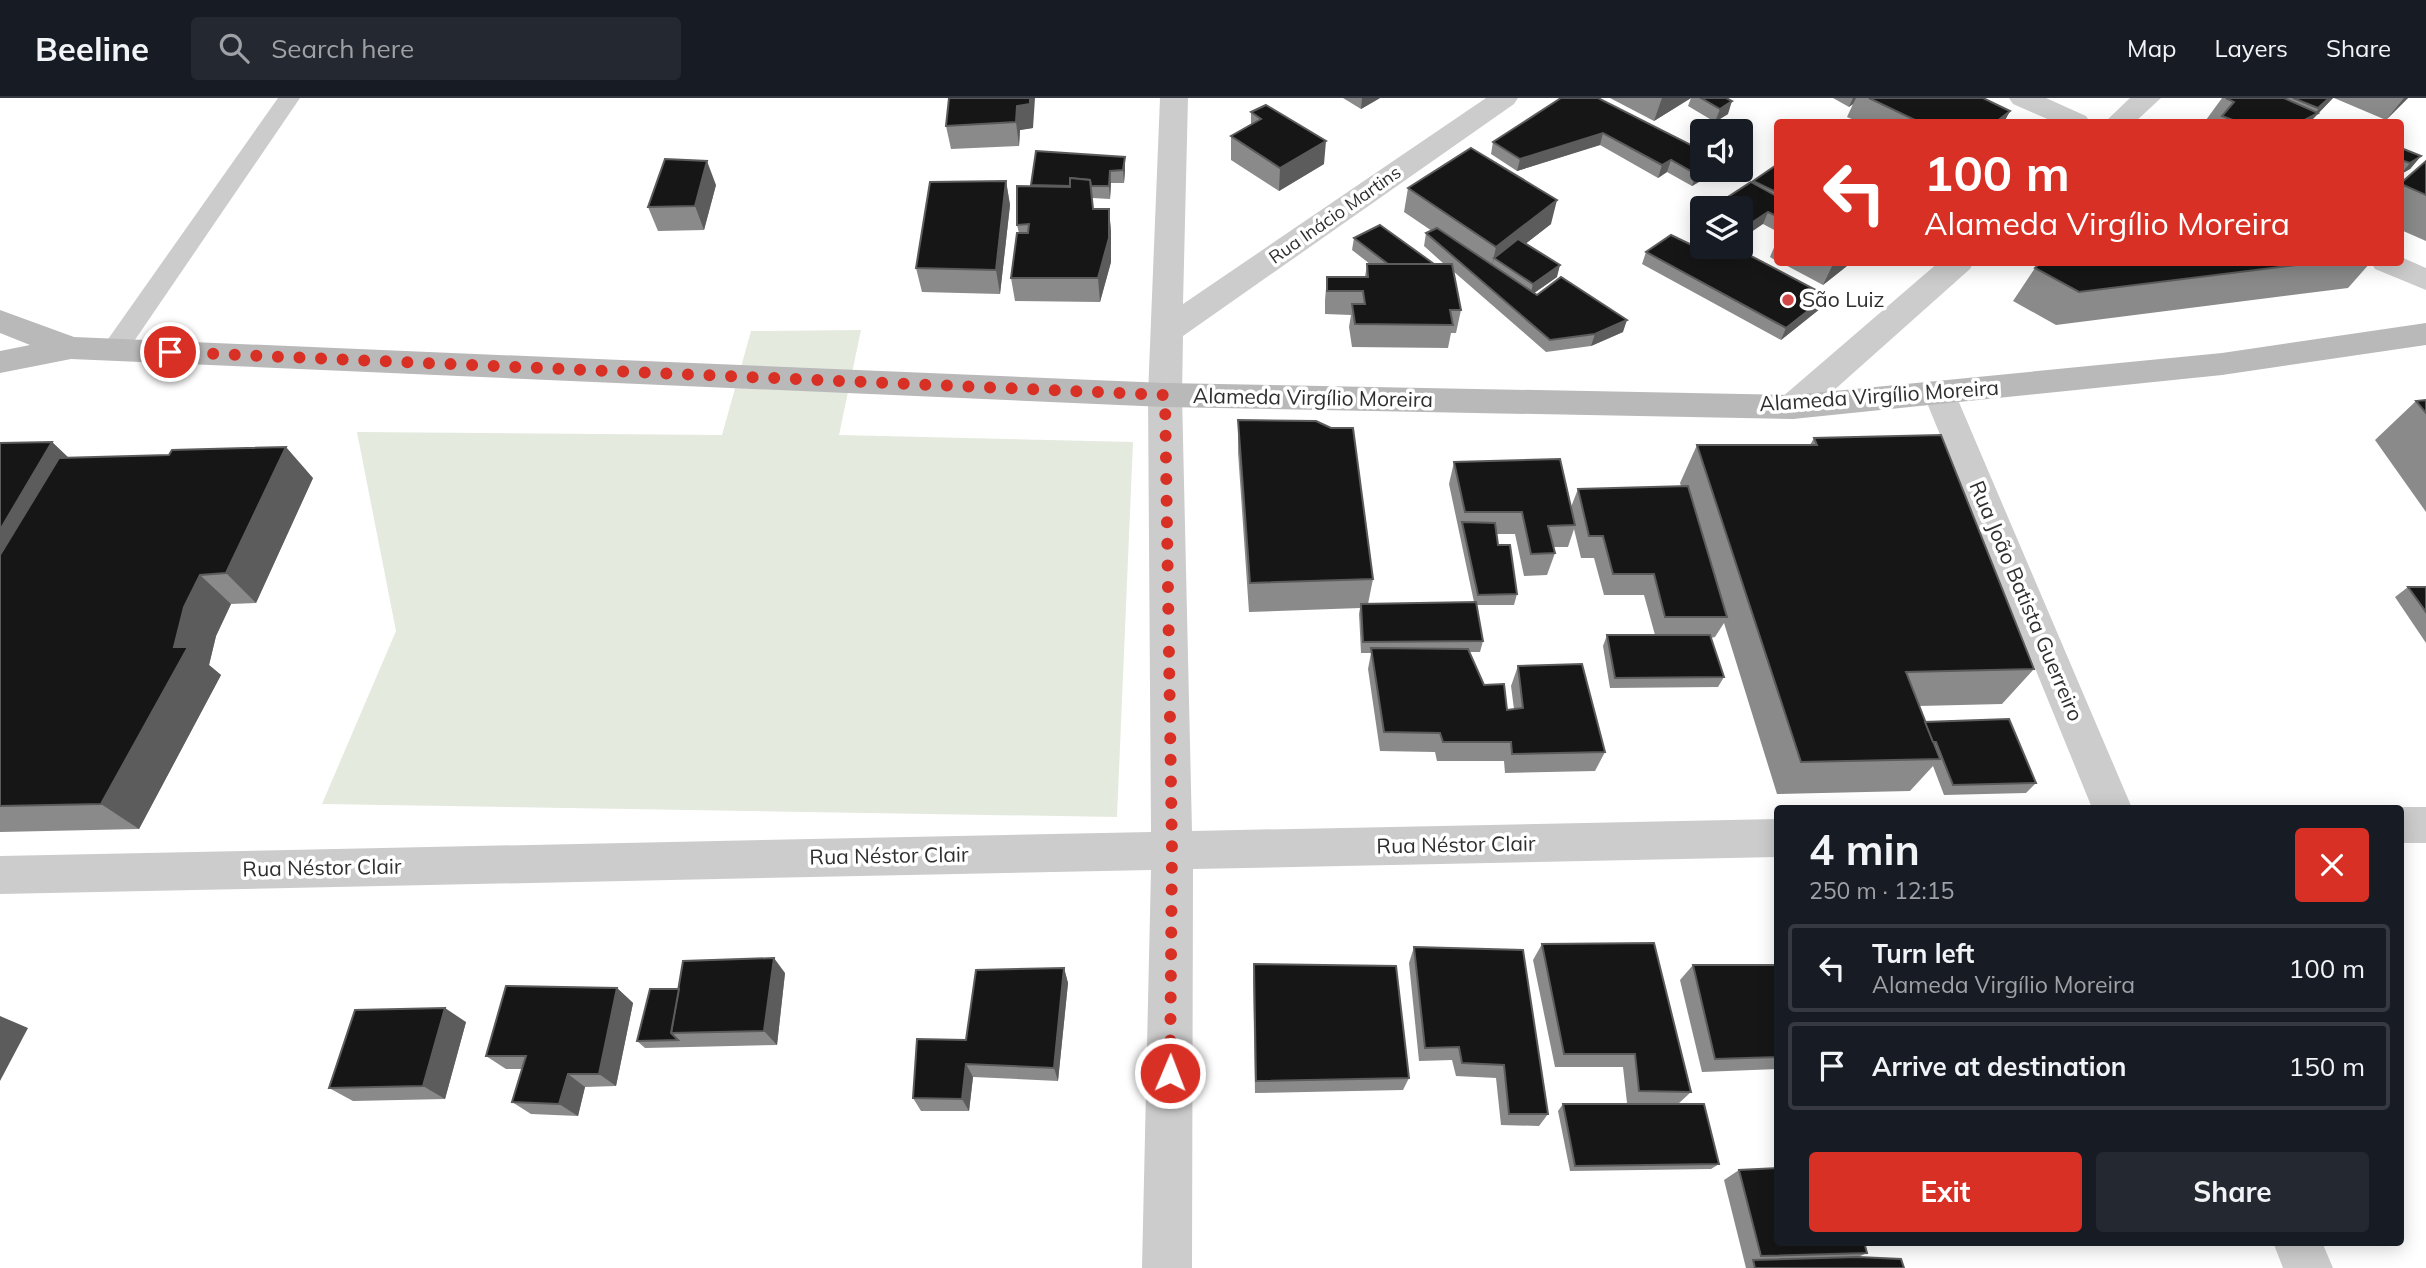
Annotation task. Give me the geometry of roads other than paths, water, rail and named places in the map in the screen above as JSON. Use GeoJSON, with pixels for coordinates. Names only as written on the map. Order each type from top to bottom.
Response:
{"type":"FeatureCollection","features":[{"type":"Feature","properties":{"kind":"main road","name":"Alameda Virgílio Moreira"},"geometry":{"type":"LineString","coordinates":[[0,321],[71,348]]}},
{"type":"Feature","properties":{"kind":"main road","name":"Alameda Virgílio Moreira"},"geometry":{"type":"LineString","coordinates":[[0,362],[71,348],[115,349],[1165,395],[1793,407],[2222,364],[2426,334]]}},
{"type":"Feature","properties":{"kind":"street"},"geometry":{"type":"LineString","coordinates":[[1167,1268],[1172,850],[1165,395],[1174,98]]}},
{"type":"Feature","properties":{"kind":"street","name":"Rua Inácio Martins"},"geometry":{"type":"LineString","coordinates":[[1167,331],[1504,98]]}},
{"type":"Feature","properties":{"kind":"street"},"geometry":{"type":"LineString","coordinates":[[2023,98],[2069,119]]}},
{"type":"Feature","properties":{"kind":"street"},"geometry":{"type":"LineString","coordinates":[[2122,119],[2147,98]]}},
{"type":"Feature","properties":{"kind":"street"},"geometry":{"type":"LineString","coordinates":[[1793,407],[1954,266]]}},
{"type":"Feature","properties":{"kind":"street"},"geometry":{"type":"LineString","coordinates":[[2395,266],[2426,280]]}},
{"type":"Feature","properties":{"kind":"street","name":"Rua João Batista Guerreiro"},"geometry":{"type":"LineString","coordinates":[[1939,393],[2111,805]]}},
{"type":"Feature","properties":{"kind":"street"},"geometry":{"type":"LineString","coordinates":[[2404,825],[2426,825]]}},
{"type":"Feature","properties":{"kind":"street","name":"Rua Néstor Clair"},"geometry":{"type":"LineString","coordinates":[[0,875],[1774,838]]}},
{"type":"Feature","properties":{"kind":"street"},"geometry":{"type":"LineString","coordinates":[[2299,1246],[2308,1268]]}},
{"type":"Feature","properties":{"kind":"lane"},"geometry":{"type":"LineString","coordinates":[[115,349],[289,98]]}},
{"type":"Feature","properties":{"kind":"place","name":"São Luiz"},"geometry":{"type":"Point","coordinates":[1788,300]}}]}
